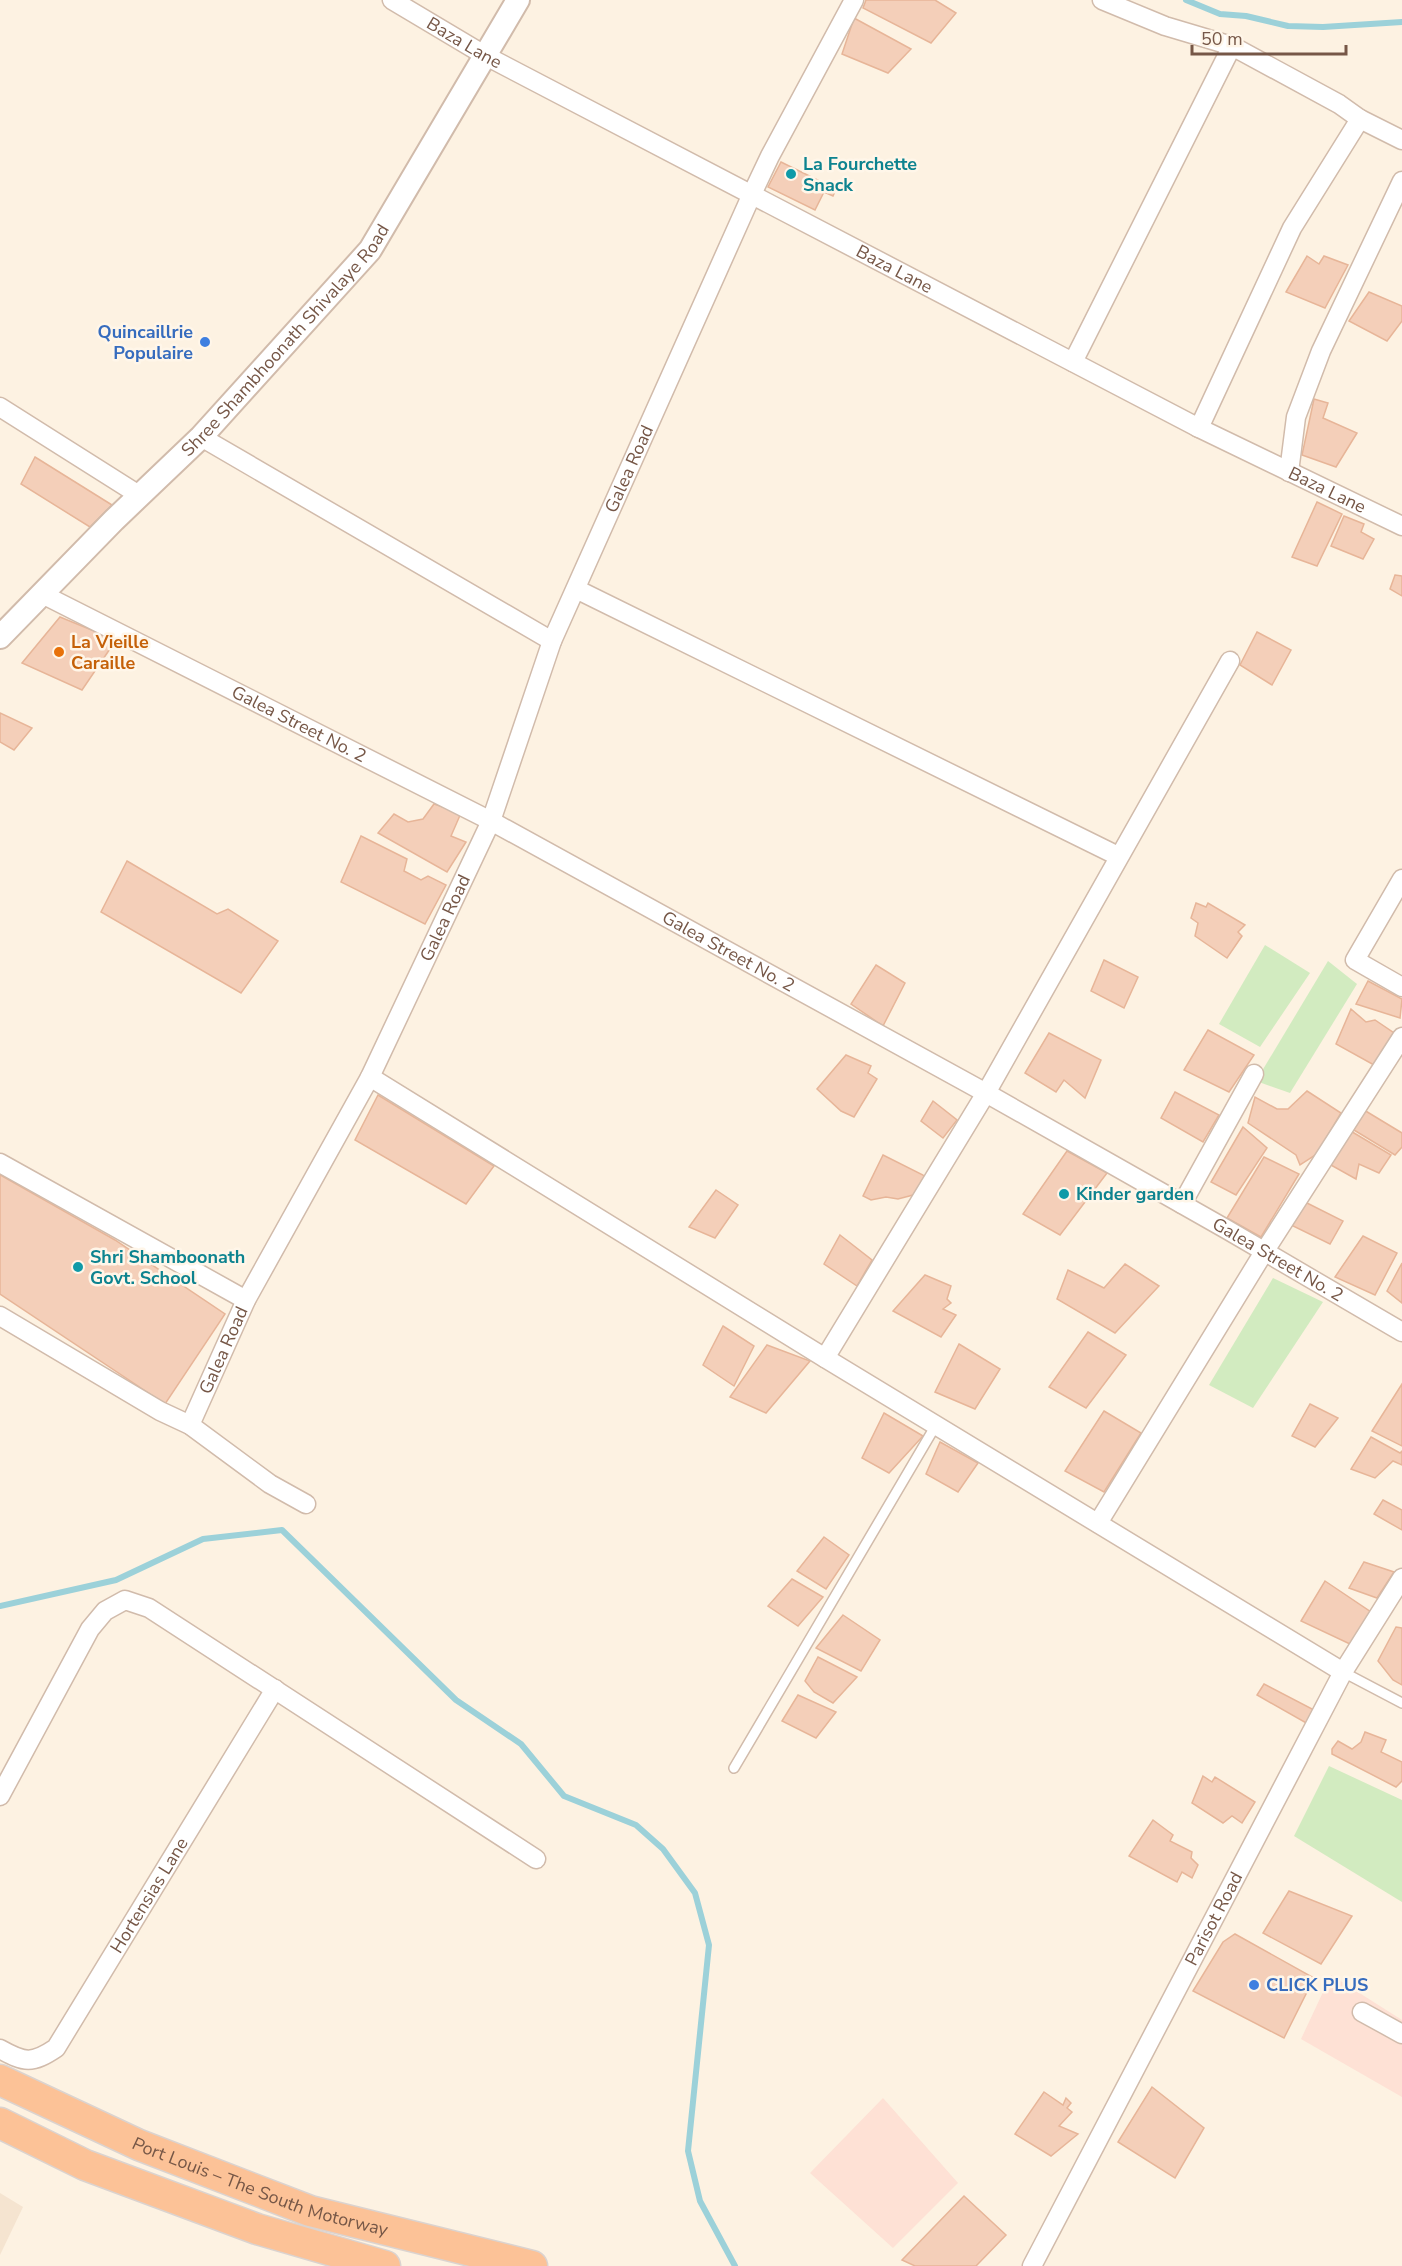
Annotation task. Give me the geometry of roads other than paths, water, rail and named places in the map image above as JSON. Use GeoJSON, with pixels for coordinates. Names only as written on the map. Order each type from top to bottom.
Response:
{"type":"FeatureCollection","features":[{"type":"Feature","properties":{"kind":"highway","name":"Port Louis – The South Motorway"},"geometry":{"type":"LineString","coordinates":[[0,2080],[139,2145],[310,2211],[532,2266]]}},
{"type":"Feature","properties":{"kind":"highway","name":"Port Louis – The South Motorway"},"geometry":{"type":"LineString","coordinates":[[0,2123],[85,2164],[236,2221],[385,2266]]}},
{"type":"Feature","properties":{"kind":"street","name":"Baza Lane"},"geometry":{"type":"LineString","coordinates":[[392,0],[486,56],[1198,428],[1402,526]]}},
{"type":"Feature","properties":{"kind":"street","name":"Shree Shambhoonath Shivalaye Road"},"geometry":{"type":"LineString","coordinates":[[0,637],[139,495],[201,437],[370,250],[518,0]]}},
{"type":"Feature","properties":{"kind":"street","name":"Galea Road"},"geometry":{"type":"LineString","coordinates":[[190,1425],[246,1300],[370,1077],[491,821],[552,640],[752,194],[854,0]]}},
{"type":"Feature","properties":{"kind":"street"},"geometry":{"type":"LineString","coordinates":[[1102,0],[1165,26],[1232,46],[1339,104],[1360,119],[1402,140]]}},
{"type":"Feature","properties":{"kind":"street"},"geometry":{"type":"LineString","coordinates":[[1073,362],[1232,46]]}},
{"type":"Feature","properties":{"kind":"street"},"geometry":{"type":"LineString","coordinates":[[1198,428],[1292,228],[1360,119]]}},
{"type":"Feature","properties":{"kind":"street"},"geometry":{"type":"LineString","coordinates":[[1289,472],[1296,417],[1321,351],[1402,181]]}},
{"type":"Feature","properties":{"kind":"street"},"geometry":{"type":"LineString","coordinates":[[0,407],[139,495]]}},
{"type":"Feature","properties":{"kind":"street"},"geometry":{"type":"LineString","coordinates":[[201,437],[552,640]]}},
{"type":"Feature","properties":{"kind":"street"},"geometry":{"type":"LineString","coordinates":[[576,589],[1118,856]]}},
{"type":"Feature","properties":{"kind":"street","name":"Galea Street No. 2"},"geometry":{"type":"LineString","coordinates":[[42,594],[491,821],[986,1093],[1402,1332]]}},
{"type":"Feature","properties":{"kind":"street"},"geometry":{"type":"LineString","coordinates":[[825,1358],[986,1093],[1230,661]]}},
{"type":"Feature","properties":{"kind":"street"},"geometry":{"type":"LineString","coordinates":[[1402,879],[1355,960],[1402,987]]}},
{"type":"Feature","properties":{"kind":"street"},"geometry":{"type":"LineString","coordinates":[[1098,1523],[1264,1252],[1402,1037]]}},
{"type":"Feature","properties":{"kind":"street"},"geometry":{"type":"LineString","coordinates":[[1182,1204],[1254,1074]]}},
{"type":"Feature","properties":{"kind":"street"},"geometry":{"type":"LineString","coordinates":[[370,1077],[825,1358],[1343,1672]]}},
{"type":"Feature","properties":{"kind":"street"},"geometry":{"type":"LineString","coordinates":[[0,1163],[246,1300]]}},
{"type":"Feature","properties":{"kind":"street"},"geometry":{"type":"LineString","coordinates":[[0,1316],[160,1411],[190,1425],[270,1484],[306,1504]]}},
{"type":"Feature","properties":{"kind":"street","name":"Parisot Road"},"geometry":{"type":"LineString","coordinates":[[1032,2266],[1343,1672],[1402,1578]]}},
{"type":"Feature","properties":{"kind":"street"},"geometry":{"type":"LineString","coordinates":[[0,1796],[90,1629],[105,1611],[125,1600],[149,1608],[536,1859]]}},
{"type":"Feature","properties":{"kind":"street","name":"Hortensias Lane"},"geometry":{"type":"LineString","coordinates":[[0,2049],[21,2061],[30,2061],[43,2057],[56,2048],[275,1689]]}},
{"type":"Feature","properties":{"kind":"street"},"geometry":{"type":"LineString","coordinates":[[1362,2012],[1402,2034]]}},
{"type":"Feature","properties":{"kind":"lane"},"geometry":{"type":"LineString","coordinates":[[734,1768],[936,1425]]}},
{"type":"Feature","properties":{"kind":"lane"},"geometry":{"type":"LineString","coordinates":[[1343,1672],[1402,1703]]}},
{"type":"Feature","properties":{"kind":"waterway"},"geometry":{"type":"LineString","coordinates":[[1186,0],[1220,14],[1246,16],[1288,26],[1323,27],[1402,22]]}},
{"type":"Feature","properties":{"kind":"waterway"},"geometry":{"type":"LineString","coordinates":[[0,1606],[116,1580],[203,1539],[282,1530],[456,1700],[521,1744],[564,1796],[636,1825],[663,1849],[695,1893],[709,1945],[688,2151],[700,2201],[735,2266]]}},
{"type":"Feature","properties":{"kind":"place","name":"La Fourchette Snack"},"geometry":{"type":"Point","coordinates":[791,174]}},
{"type":"Feature","properties":{"kind":"place","name":"Quincaillrie Populaire"},"geometry":{"type":"Point","coordinates":[205,342]}},
{"type":"Feature","properties":{"kind":"place","name":"La Vieille Caraille"},"geometry":{"type":"Point","coordinates":[59,652]}},
{"type":"Feature","properties":{"kind":"place","name":"Kinder garden"},"geometry":{"type":"Point","coordinates":[1064,1194]}},
{"type":"Feature","properties":{"kind":"place","name":"Shri Shamboonath Govt. School"},"geometry":{"type":"Point","coordinates":[78,1267]}},
{"type":"Feature","properties":{"kind":"place","name":"CLICK PLUS"},"geometry":{"type":"Point","coordinates":[1254,1985]}}]}
